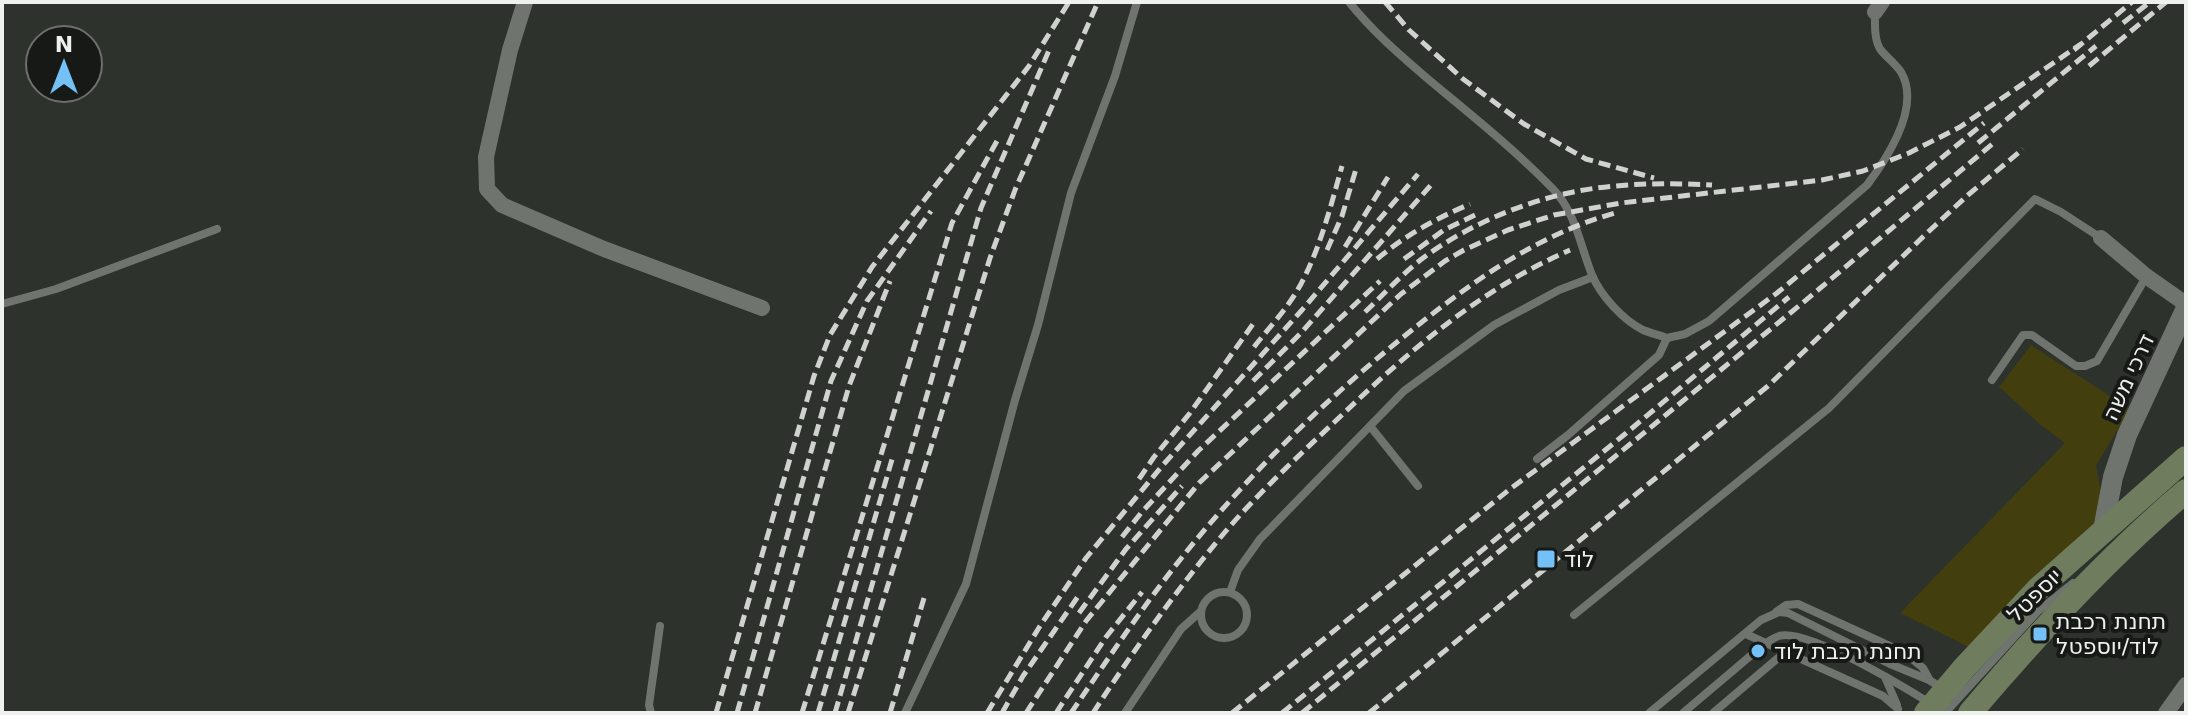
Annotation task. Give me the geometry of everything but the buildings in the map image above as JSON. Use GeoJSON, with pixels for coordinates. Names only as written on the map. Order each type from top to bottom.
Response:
{"type":"FeatureCollection","features":[{"type":"Feature","properties":{"kind":"main road","name":"יוספטל"},"geometry":{"type":"LineString","coordinates":[[1944,702],[2017,610],[2186,458]]}},
{"type":"Feature","properties":{"kind":"main road","name":"יוספטל"},"geometry":{"type":"LineString","coordinates":[[1944,702],[2044,628],[2108,562],[2186,491]]}},
{"type":"Feature","properties":{"kind":"street"},"geometry":{"type":"LineString","coordinates":[[525,2],[510,50],[486,157],[487,189],[502,205],[762,308]]}},
{"type":"Feature","properties":{"kind":"street"},"geometry":{"type":"LineString","coordinates":[[2101,238],[2186,306]]}},
{"type":"Feature","properties":{"kind":"street","name":"דרכי משה"},"geometry":{"type":"LineString","coordinates":[[2103,530],[2116,468],[2127,435],[2186,306]]}},
{"type":"Feature","properties":{"kind":"street"},"geometry":{"type":"LineString","coordinates":[[2116,468],[2120,485],[2125,489],[2134,491],[2152,487]]}},
{"type":"Feature","properties":{"kind":"street"},"geometry":{"type":"LineString","coordinates":[[2166,713],[2186,685]]}},
{"type":"Feature","properties":{"kind":"lane"},"geometry":{"type":"LineString","coordinates":[[905,713],[966,584],[1071,193],[1115,76],[1137,2]]}},
{"type":"Feature","properties":{"kind":"lane"},"geometry":{"type":"LineString","coordinates":[[1349,2],[1393,48],[1510,147],[1559,195],[1576,226],[1593,277],[1606,297],[1626,318],[1642,329],[1667,338],[1685,334],[1709,321],[1867,185],[1882,164],[1908,105],[1902,73],[1879,47],[1876,34],[1878,7]]}},
{"type":"Feature","properties":{"kind":"lane"},"geometry":{"type":"LineString","coordinates":[[1574,615],[1829,408],[2035,199],[2101,238]]}},
{"type":"Feature","properties":{"kind":"lane"},"geometry":{"type":"LineString","coordinates":[[2,304],[56,289],[217,229]]}},
{"type":"Feature","properties":{"kind":"lane"},"geometry":{"type":"LineString","coordinates":[[1992,380],[2023,335],[2032,335],[2076,366],[2097,361],[2146,276]]}},
{"type":"Feature","properties":{"kind":"lane"},"geometry":{"type":"LineString","coordinates":[[1230,592],[1238,570],[1260,539],[1404,391],[1494,325],[1559,290],[1593,277]]}},
{"type":"Feature","properties":{"kind":"lane"},"geometry":{"type":"LineString","coordinates":[[1537,459],[1659,355],[1667,338]]}},
{"type":"Feature","properties":{"kind":"lane"},"geometry":{"type":"LineString","coordinates":[[1370,426],[1418,486]]}},
{"type":"Feature","properties":{"kind":"lane"},"geometry":{"type":"LineString","coordinates":[[1125,713],[1181,629],[1200,612],[1208,597],[1230,592],[1247,609],[1246,623],[1236,635],[1222,639],[1202,625],[1200,612]]}},
{"type":"Feature","properties":{"kind":"lane"},"geometry":{"type":"LineString","coordinates":[[1652,713],[1782,607],[1798,604],[1905,653],[1923,668],[1944,702]]}},
{"type":"Feature","properties":{"kind":"lane"},"geometry":{"type":"LineString","coordinates":[[1652,713],[1761,620],[1779,612],[1788,613],[1890,664],[1959,713]]}},
{"type":"Feature","properties":{"kind":"lane"},"geometry":{"type":"LineString","coordinates":[[651,713],[649,705],[660,626]]}},
{"type":"Feature","properties":{"kind":"lane"},"geometry":{"type":"LineString","coordinates":[[1748,635],[1883,696],[1898,711]]}},
{"type":"Feature","properties":{"kind":"lane"},"geometry":{"type":"LineString","coordinates":[[1683,713],[1780,635],[1811,640],[1944,702]]}},
{"type":"Feature","properties":{"kind":"lane"},"geometry":{"type":"LineString","coordinates":[[1713,713],[1785,652]]}},
{"type":"Feature","properties":{"kind":"lane"},"geometry":{"type":"LineString","coordinates":[[1884,676],[1893,692],[1898,711]]}},
{"type":"Feature","properties":{"kind":"shaded area"},"geometry":{"type":"Polygon","coordinates":[[[2031,345],[2130,409],[2096,466],[2102,496],[2100,520],[1973,649],[1900,613],[2065,443],[1999,387],[2031,345]]]}},
{"type":"Feature","properties":{"kind":"railway"},"geometry":{"type":"LineString","coordinates":[[716,713],[814,376],[830,335],[872,267],[1029,66],[1069,2]]}},
{"type":"Feature","properties":{"kind":"railway"},"geometry":{"type":"LineString","coordinates":[[848,713],[990,258],[1015,190],[1098,2]]}},
{"type":"Feature","properties":{"kind":"railway"},"geometry":{"type":"LineString","coordinates":[[1385,2],[1409,30],[1463,79],[1524,124],[1586,159],[1654,178]]}},
{"type":"Feature","properties":{"kind":"railway"},"geometry":{"type":"LineString","coordinates":[[2074,50],[2132,2]]}},
{"type":"Feature","properties":{"kind":"railway"},"geometry":{"type":"LineString","coordinates":[[2123,23],[2150,2]]}},
{"type":"Feature","properties":{"kind":"railway"},"geometry":{"type":"LineString","coordinates":[[2089,66],[2166,2]]}},
{"type":"Feature","properties":{"kind":"railway"},"geometry":{"type":"LineString","coordinates":[[1026,713],[1086,621],[1199,483],[1401,294],[1445,261],[1508,230],[1554,215],[1621,203],[1822,180],[1863,171],[1909,153],[1960,127],[2081,44]]}},
{"type":"Feature","properties":{"kind":"railway"},"geometry":{"type":"LineString","coordinates":[[1978,143],[2096,46]]}},
{"type":"Feature","properties":{"kind":"railway"},"geometry":{"type":"LineString","coordinates":[[835,713],[981,208],[1050,48]]}},
{"type":"Feature","properties":{"kind":"railway"},"geometry":{"type":"LineString","coordinates":[[1232,713],[1510,489],[1777,293],[1984,123]]}},
{"type":"Feature","properties":{"kind":"railway"},"geometry":{"type":"LineString","coordinates":[[802,713],[952,223],[998,139]]}},
{"type":"Feature","properties":{"kind":"railway"},"geometry":{"type":"LineString","coordinates":[[1302,713],[1996,141]]}},
{"type":"Feature","properties":{"kind":"railway"},"geometry":{"type":"LineString","coordinates":[[1369,713],[1768,386],[1928,232],[2023,149]]}},
{"type":"Feature","properties":{"kind":"railway"},"geometry":{"type":"LineString","coordinates":[[1254,347],[1287,306],[1305,276],[1342,166]]}},
{"type":"Feature","properties":{"kind":"railway"},"geometry":{"type":"LineString","coordinates":[[1327,250],[1342,216],[1356,169]]}},
{"type":"Feature","properties":{"kind":"railway"},"geometry":{"type":"LineString","coordinates":[[987,713],[1086,558],[1162,466],[1302,310],[1418,174]]}},
{"type":"Feature","properties":{"kind":"railway"},"geometry":{"type":"LineString","coordinates":[[1345,247],[1388,177]]}},
{"type":"Feature","properties":{"kind":"railway"},"geometry":{"type":"LineString","coordinates":[[1253,381],[1301,333],[1431,185]]}},
{"type":"Feature","properties":{"kind":"railway"},"geometry":{"type":"LineString","coordinates":[[1365,312],[1423,258],[1462,233],[1506,212],[1551,197],[1611,186],[1712,185]]}},
{"type":"Feature","properties":{"kind":"railway"},"geometry":{"type":"LineString","coordinates":[[1377,259],[1421,228],[1470,204]]}},
{"type":"Feature","properties":{"kind":"railway"},"geometry":{"type":"LineString","coordinates":[[737,713],[831,381],[867,301],[931,211]]}},
{"type":"Feature","properties":{"kind":"railway"},"geometry":{"type":"LineString","coordinates":[[1071,713],[1136,618],[1189,549],[1255,473],[1361,372],[1463,291],[1510,259],[1561,233],[1615,213]]}},
{"type":"Feature","properties":{"kind":"railway"},"geometry":{"type":"LineString","coordinates":[[1404,259],[1444,230],[1475,215]]}},
{"type":"Feature","properties":{"kind":"railway"},"geometry":{"type":"LineString","coordinates":[[1093,713],[1190,575],[1239,516],[1284,470],[1423,342],[1508,282],[1570,250]]}},
{"type":"Feature","properties":{"kind":"railway"},"geometry":{"type":"LineString","coordinates":[[755,713],[849,386],[890,281]]}},
{"type":"Feature","properties":{"kind":"railway"},"geometry":{"type":"LineString","coordinates":[[1122,537],[1198,451],[1380,281]]}},
{"type":"Feature","properties":{"kind":"railway"},"geometry":{"type":"LineString","coordinates":[[1282,713],[1789,297]]}},
{"type":"Feature","properties":{"kind":"railway"},"geometry":{"type":"LineString","coordinates":[[1139,479],[1253,324]]}},
{"type":"Feature","properties":{"kind":"railway"},"geometry":{"type":"LineString","coordinates":[[818,713],[893,456]]}},
{"type":"Feature","properties":{"kind":"railway"},"geometry":{"type":"LineString","coordinates":[[1079,613],[1126,549],[1182,486]]}},
{"type":"Feature","properties":{"kind":"railway"},"geometry":{"type":"LineString","coordinates":[[1056,713],[1106,637],[1142,592]]}},
{"type":"Feature","properties":{"kind":"railway"},"geometry":{"type":"LineString","coordinates":[[1002,713],[1023,676],[1079,595]]}},
{"type":"Feature","properties":{"kind":"railway"},"geometry":{"type":"LineString","coordinates":[[890,713],[924,598]]}},
{"type":"Feature","properties":{"kind":"place","name":"לוד"},"geometry":{"type":"Point","coordinates":[1546,559]}},
{"type":"Feature","properties":{"kind":"place","name":"תחנת רכבת לוד/יוספטל"},"geometry":{"type":"Point","coordinates":[2040,634]}},
{"type":"Feature","properties":{"kind":"place","name":"תחנת רכבת לוד"},"geometry":{"type":"Point","coordinates":[1758,651]}}]}
